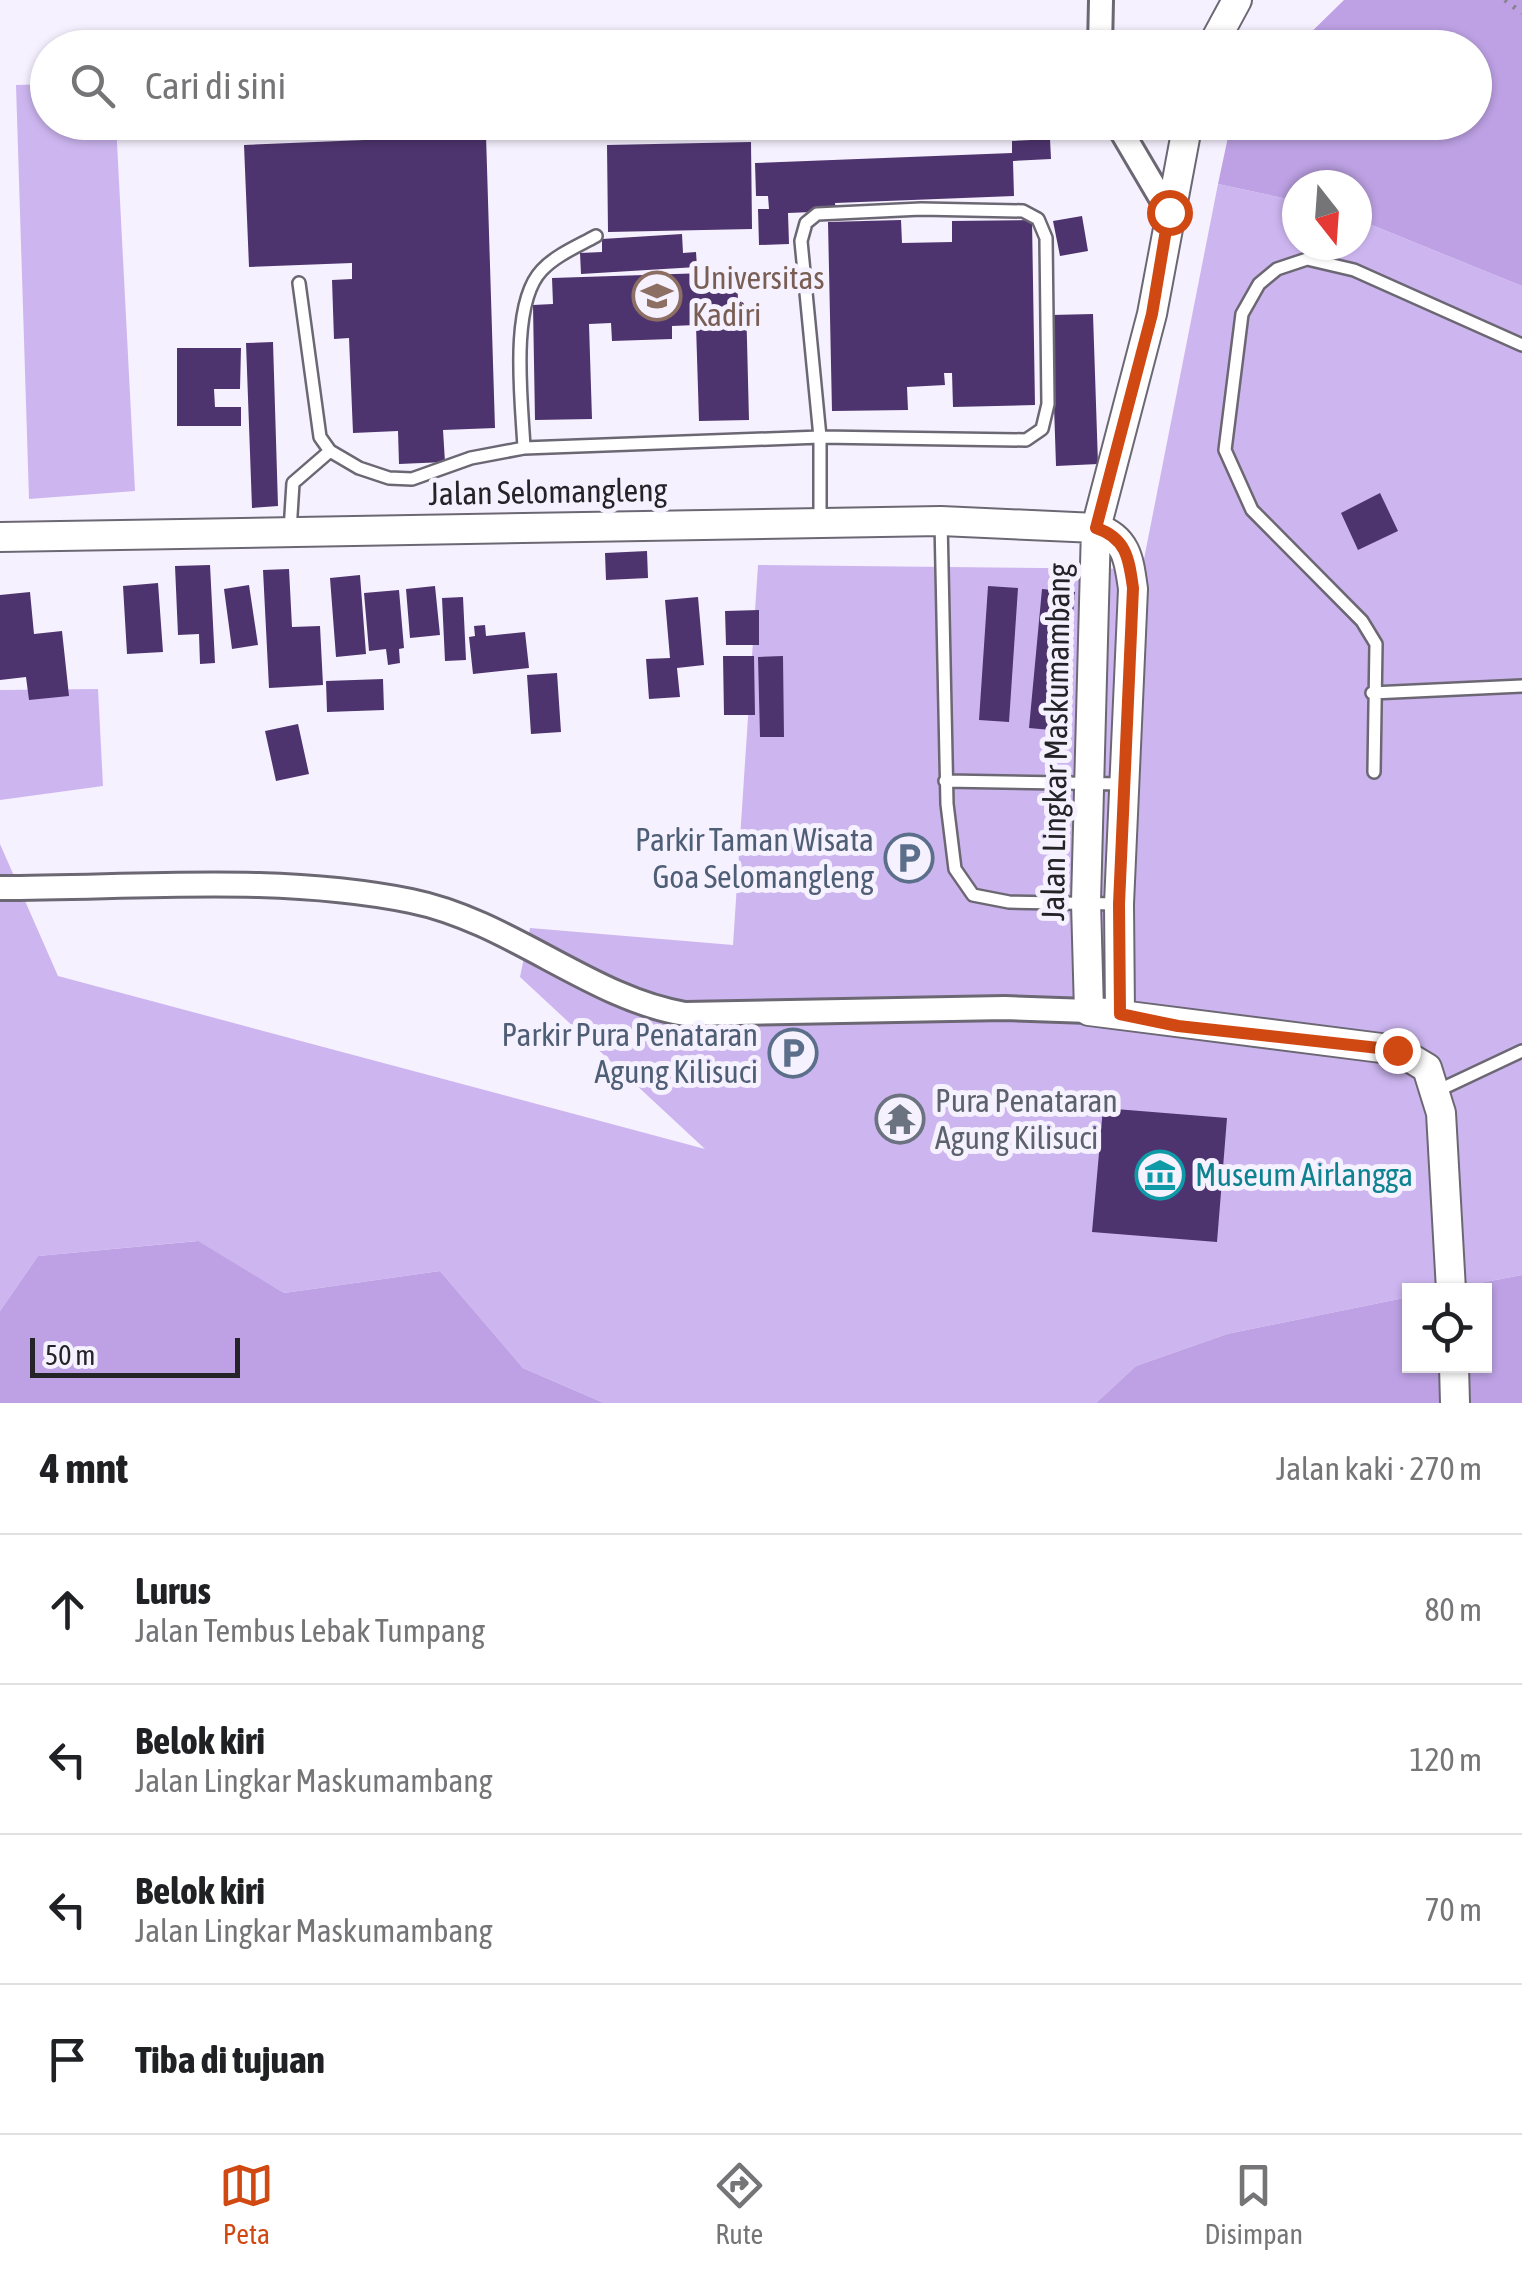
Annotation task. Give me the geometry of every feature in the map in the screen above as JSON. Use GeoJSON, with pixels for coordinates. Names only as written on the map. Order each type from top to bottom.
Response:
{"type":"FeatureCollection","features":[{"type":"Feature","properties":{"kind":"street"},"geometry":{"type":"LineString","coordinates":[[1100,30],[1101,0]]}},
{"type":"Feature","properties":{"kind":"street"},"geometry":{"type":"LineString","coordinates":[[1221,30],[1237,0]]}},
{"type":"Feature","properties":{"kind":"street"},"geometry":{"type":"LineString","coordinates":[[1127,140],[1169,212]]}},
{"type":"Feature","properties":{"kind":"street"},"geometry":{"type":"LineString","coordinates":[[1096,528],[1152,314],[1184,140]]}},
{"type":"Feature","properties":{"kind":"street","name":"Jalan Selomangleng"},"geometry":{"type":"LineString","coordinates":[[0,538],[941,521],[1096,528]]}},
{"type":"Feature","properties":{"kind":"street","name":"Jalan Lingkar Maskumambang"},"geometry":{"type":"LineString","coordinates":[[1088,1011],[1086,902],[1096,528],[1110,532],[1128,550],[1133,588],[1119,904],[1120,1014]]}},
{"type":"Feature","properties":{"kind":"street"},"geometry":{"type":"LineString","coordinates":[[0,888],[221,884],[413,901],[518,938],[647,1008],[684,1014],[1005,1008],[1088,1011],[1178,1026],[1397,1050],[1427,1068],[1437,1091],[1451,1283]]}},
{"type":"Feature","properties":{"kind":"street"},"geometry":{"type":"LineString","coordinates":[[1454,1373],[1455,1403]]}},
{"type":"Feature","properties":{"kind":"lane"},"geometry":{"type":"LineString","coordinates":[[299,283],[320,437],[330,451],[389,478],[412,479],[470,458],[524,448],[820,437],[1026,440],[1042,428],[1048,404],[1046,238],[1038,219],[1023,211],[921,209],[818,214],[806,222],[801,241],[820,437],[820,523]]}},
{"type":"Feature","properties":{"kind":"lane"},"geometry":{"type":"LineString","coordinates":[[524,448],[520,365],[525,314],[535,280],[554,260],[596,236]]}},
{"type":"Feature","properties":{"kind":"lane"},"geometry":{"type":"LineString","coordinates":[[1374,772],[1372,693],[1376,644],[1350,610],[1252,510],[1224,450],[1242,314],[1260,284],[1277,269],[1307,258],[1354,270],[1522,345]]}},
{"type":"Feature","properties":{"kind":"lane"},"geometry":{"type":"LineString","coordinates":[[290,531],[293,484],[330,451]]}},
{"type":"Feature","properties":{"kind":"lane"},"geometry":{"type":"LineString","coordinates":[[941,521],[945,782],[955,869],[973,895],[1009,902],[1119,904]]}},
{"type":"Feature","properties":{"kind":"lane"},"geometry":{"type":"LineString","coordinates":[[1372,693],[1522,686]]}},
{"type":"Feature","properties":{"kind":"lane"},"geometry":{"type":"LineString","coordinates":[[945,782],[1126,784]]}},
{"type":"Feature","properties":{"kind":"lane"},"geometry":{"type":"LineString","coordinates":[[1437,1091],[1522,1051]]}},
{"type":"Feature","properties":{"kind":"path"},"geometry":{"type":"LineString","coordinates":[[1505,0],[1522,13]]}},
{"type":"Feature","properties":{"kind":"shaded area"},"geometry":{"type":"Polygon","coordinates":[[[1344,0],[1522,0],[1522,286],[1372,225],[1372,170],[1282,170],[1282,198],[1218,184],[1227,140],[1492,140],[1492,30],[1313,30],[1344,0]]]}},
{"type":"Feature","properties":{"kind":"shaded area"},"geometry":{"type":"Polygon","coordinates":[[[16,85],[30,85],[30,140],[117,140],[135,491],[29,499],[16,85]]]}},
{"type":"Feature","properties":{"kind":"shaded area"},"geometry":{"type":"Polygon","coordinates":[[[1218,184],[1282,198],[1282,260],[1372,260],[1372,225],[1522,286],[1522,1275],[1480,1283],[1402,1283],[1402,1298],[1227,1334],[1136,1366],[1096,1403],[604,1403],[523,1368],[440,1271],[284,1293],[197,1241],[38,1256],[0,1311],[0,844],[58,976],[705,1149],[520,977],[530,928],[733,945],[758,565],[1142,569],[1218,184]]]}},
{"type":"Feature","properties":{"kind":"shaded area"},"geometry":{"type":"Polygon","coordinates":[[[98,689],[103,786],[0,800],[0,690],[98,689]]]}},
{"type":"Feature","properties":{"kind":"shaded area"},"geometry":{"type":"Polygon","coordinates":[[[198,1241],[284,1293],[440,1271],[523,1368],[604,1403],[0,1403],[0,1311],[38,1256],[198,1241]]]}},
{"type":"Feature","properties":{"kind":"shaded area"},"geometry":{"type":"Polygon","coordinates":[[[1522,1275],[1522,1403],[1096,1403],[1136,1366],[1227,1334],[1402,1298],[1402,1373],[1492,1373],[1492,1283],[1480,1283],[1522,1275]]]}},
{"type":"Feature","properties":{"kind":"building"},"geometry":{"type":"Polygon","coordinates":[[[486,140],[495,428],[443,430],[445,462],[399,464],[398,431],[353,433],[349,338],[334,339],[332,280],[352,279],[352,263],[249,267],[244,145],[486,140]]]}},
{"type":"Feature","properties":{"kind":"building"},"geometry":{"type":"Polygon","coordinates":[[[1050,140],[1051,159],[1013,161],[1014,196],[835,203],[836,211],[788,213],[789,244],[759,245],[758,209],[769,209],[768,196],[756,196],[755,163],[1012,153],[1012,141],[1050,140]]]}},
{"type":"Feature","properties":{"kind":"building"},"geometry":{"type":"Polygon","coordinates":[[[751,142],[752,229],[608,232],[607,145],[751,142]]]}},
{"type":"Feature","properties":{"kind":"building"},"geometry":{"type":"Polygon","coordinates":[[[1082,216],[1088,251],[1060,256],[1053,221],[1082,216]]]}},
{"type":"Feature","properties":{"kind":"building"},"geometry":{"type":"Polygon","coordinates":[[[901,220],[902,243],[952,242],[952,221],[1032,220],[1035,405],[953,407],[952,373],[944,373],[945,385],[907,387],[908,410],[832,411],[828,222],[901,220]]]}},
{"type":"Feature","properties":{"kind":"building"},"geometry":{"type":"Polygon","coordinates":[[[682,234],[683,253],[696,252],[697,267],[581,274],[580,253],[602,252],[602,239],[682,234]]]}},
{"type":"Feature","properties":{"kind":"building"},"geometry":{"type":"Polygon","coordinates":[[[737,272],[738,302],[746,301],[749,420],[699,421],[696,325],[672,326],[672,339],[612,341],[611,323],[589,324],[592,419],[535,420],[533,305],[553,304],[552,278],[737,272]]]}},
{"type":"Feature","properties":{"kind":"building"},"geometry":{"type":"Polygon","coordinates":[[[1093,314],[1098,464],[1056,466],[1051,315],[1093,314]]]}},
{"type":"Feature","properties":{"kind":"building"},"geometry":{"type":"Polygon","coordinates":[[[273,342],[278,506],[252,508],[246,343],[273,342]]]}},
{"type":"Feature","properties":{"kind":"building"},"geometry":{"type":"Polygon","coordinates":[[[177,348],[241,348],[240,389],[214,389],[215,407],[241,407],[241,426],[177,426],[177,348]]]}},
{"type":"Feature","properties":{"kind":"building"},"geometry":{"type":"Polygon","coordinates":[[[1380,493],[1398,531],[1358,550],[1341,513],[1380,493]]]}},
{"type":"Feature","properties":{"kind":"building"},"geometry":{"type":"Polygon","coordinates":[[[647,551],[648,578],[606,580],[605,553],[647,551]]]}},
{"type":"Feature","properties":{"kind":"building"},"geometry":{"type":"Polygon","coordinates":[[[210,565],[215,663],[200,664],[199,634],[178,635],[175,566],[210,565]]]}},
{"type":"Feature","properties":{"kind":"building"},"geometry":{"type":"Polygon","coordinates":[[[289,569],[292,627],[320,626],[323,685],[269,688],[263,570],[289,569]]]}},
{"type":"Feature","properties":{"kind":"building"},"geometry":{"type":"Polygon","coordinates":[[[360,575],[366,654],[336,657],[330,578],[360,575]]]}},
{"type":"Feature","properties":{"kind":"building"},"geometry":{"type":"Polygon","coordinates":[[[158,583],[163,652],[127,654],[123,586],[158,583]]]}},
{"type":"Feature","properties":{"kind":"building"},"geometry":{"type":"Polygon","coordinates":[[[249,585],[258,645],[232,649],[224,589],[249,585]]]}},
{"type":"Feature","properties":{"kind":"building"},"geometry":{"type":"Polygon","coordinates":[[[435,586],[440,635],[410,638],[406,589],[435,586]]]}},
{"type":"Feature","properties":{"kind":"building"},"geometry":{"type":"Polygon","coordinates":[[[988,586],[1018,588],[1009,722],[979,720],[988,586]]]}},
{"type":"Feature","properties":{"kind":"building"},"geometry":{"type":"Polygon","coordinates":[[[1042,589],[1075,592],[1062,731],[1029,728],[1042,589]]]}},
{"type":"Feature","properties":{"kind":"building"},"geometry":{"type":"Polygon","coordinates":[[[399,590],[404,648],[399,649],[400,663],[388,665],[386,649],[369,651],[364,593],[399,590]]]}},
{"type":"Feature","properties":{"kind":"building"},"geometry":{"type":"Polygon","coordinates":[[[30,592],[34,634],[62,631],[69,696],[29,700],[26,677],[0,680],[0,595],[30,592]]]}},
{"type":"Feature","properties":{"kind":"building"},"geometry":{"type":"Polygon","coordinates":[[[463,597],[466,660],[445,661],[442,598],[463,597]]]}},
{"type":"Feature","properties":{"kind":"building"},"geometry":{"type":"Polygon","coordinates":[[[698,597],[704,665],[677,668],[680,697],[649,699],[646,659],[670,658],[665,600],[698,597]]]}},
{"type":"Feature","properties":{"kind":"building"},"geometry":{"type":"Polygon","coordinates":[[[759,610],[759,645],[726,645],[725,611],[759,610]]]}},
{"type":"Feature","properties":{"kind":"building"},"geometry":{"type":"Polygon","coordinates":[[[485,625],[486,636],[525,632],[529,668],[473,674],[469,637],[475,636],[474,626],[485,625]]]}},
{"type":"Feature","properties":{"kind":"building"},"geometry":{"type":"Polygon","coordinates":[[[723,656],[754,656],[755,715],[724,715],[723,656]]]}},
{"type":"Feature","properties":{"kind":"building"},"geometry":{"type":"Polygon","coordinates":[[[783,656],[784,737],[760,737],[758,657],[783,656]]]}},
{"type":"Feature","properties":{"kind":"building"},"geometry":{"type":"Polygon","coordinates":[[[557,673],[561,732],[531,734],[527,675],[557,673]]]}},
{"type":"Feature","properties":{"kind":"building"},"geometry":{"type":"Polygon","coordinates":[[[383,679],[384,710],[327,712],[326,681],[383,679]]]}},
{"type":"Feature","properties":{"kind":"building"},"geometry":{"type":"Polygon","coordinates":[[[298,724],[309,774],[276,781],[265,731],[298,724]]]}},
{"type":"Feature","properties":{"kind":"building","name":"Museum Airlangga"},"geometry":{"type":"Polygon","coordinates":[[[1103,1108],[1227,1118],[1217,1242],[1092,1232],[1103,1108]]]}},
{"type":"Feature","properties":{"kind":"place","name":"Universitas Kadiri"},"geometry":{"type":"Point","coordinates":[657,296]}},
{"type":"Feature","properties":{"kind":"place","name":"Parkir Taman Wisata Goa Selomangleng"},"geometry":{"type":"Point","coordinates":[909,858]}},
{"type":"Feature","properties":{"kind":"place","name":"Parkir Pura Penataran Agung Kilisuci"},"geometry":{"type":"Point","coordinates":[793,1053]}},
{"type":"Feature","properties":{"kind":"place","name":"Pura Penataran Agung Kilisuci"},"geometry":{"type":"Point","coordinates":[900,1119]}},
{"type":"Feature","properties":{"kind":"place","name":"Museum Airlangga"},"geometry":{"type":"Point","coordinates":[1160,1175]}},
{"type":"Feature","properties":{"kind":"route"},"geometry":{"type":"LineString","coordinates":[[1169,212],[1152,314],[1096,528],[1110,532],[1128,550],[1133,588],[1119,904],[1120,1014],[1178,1026],[1397,1050]]}}]}
